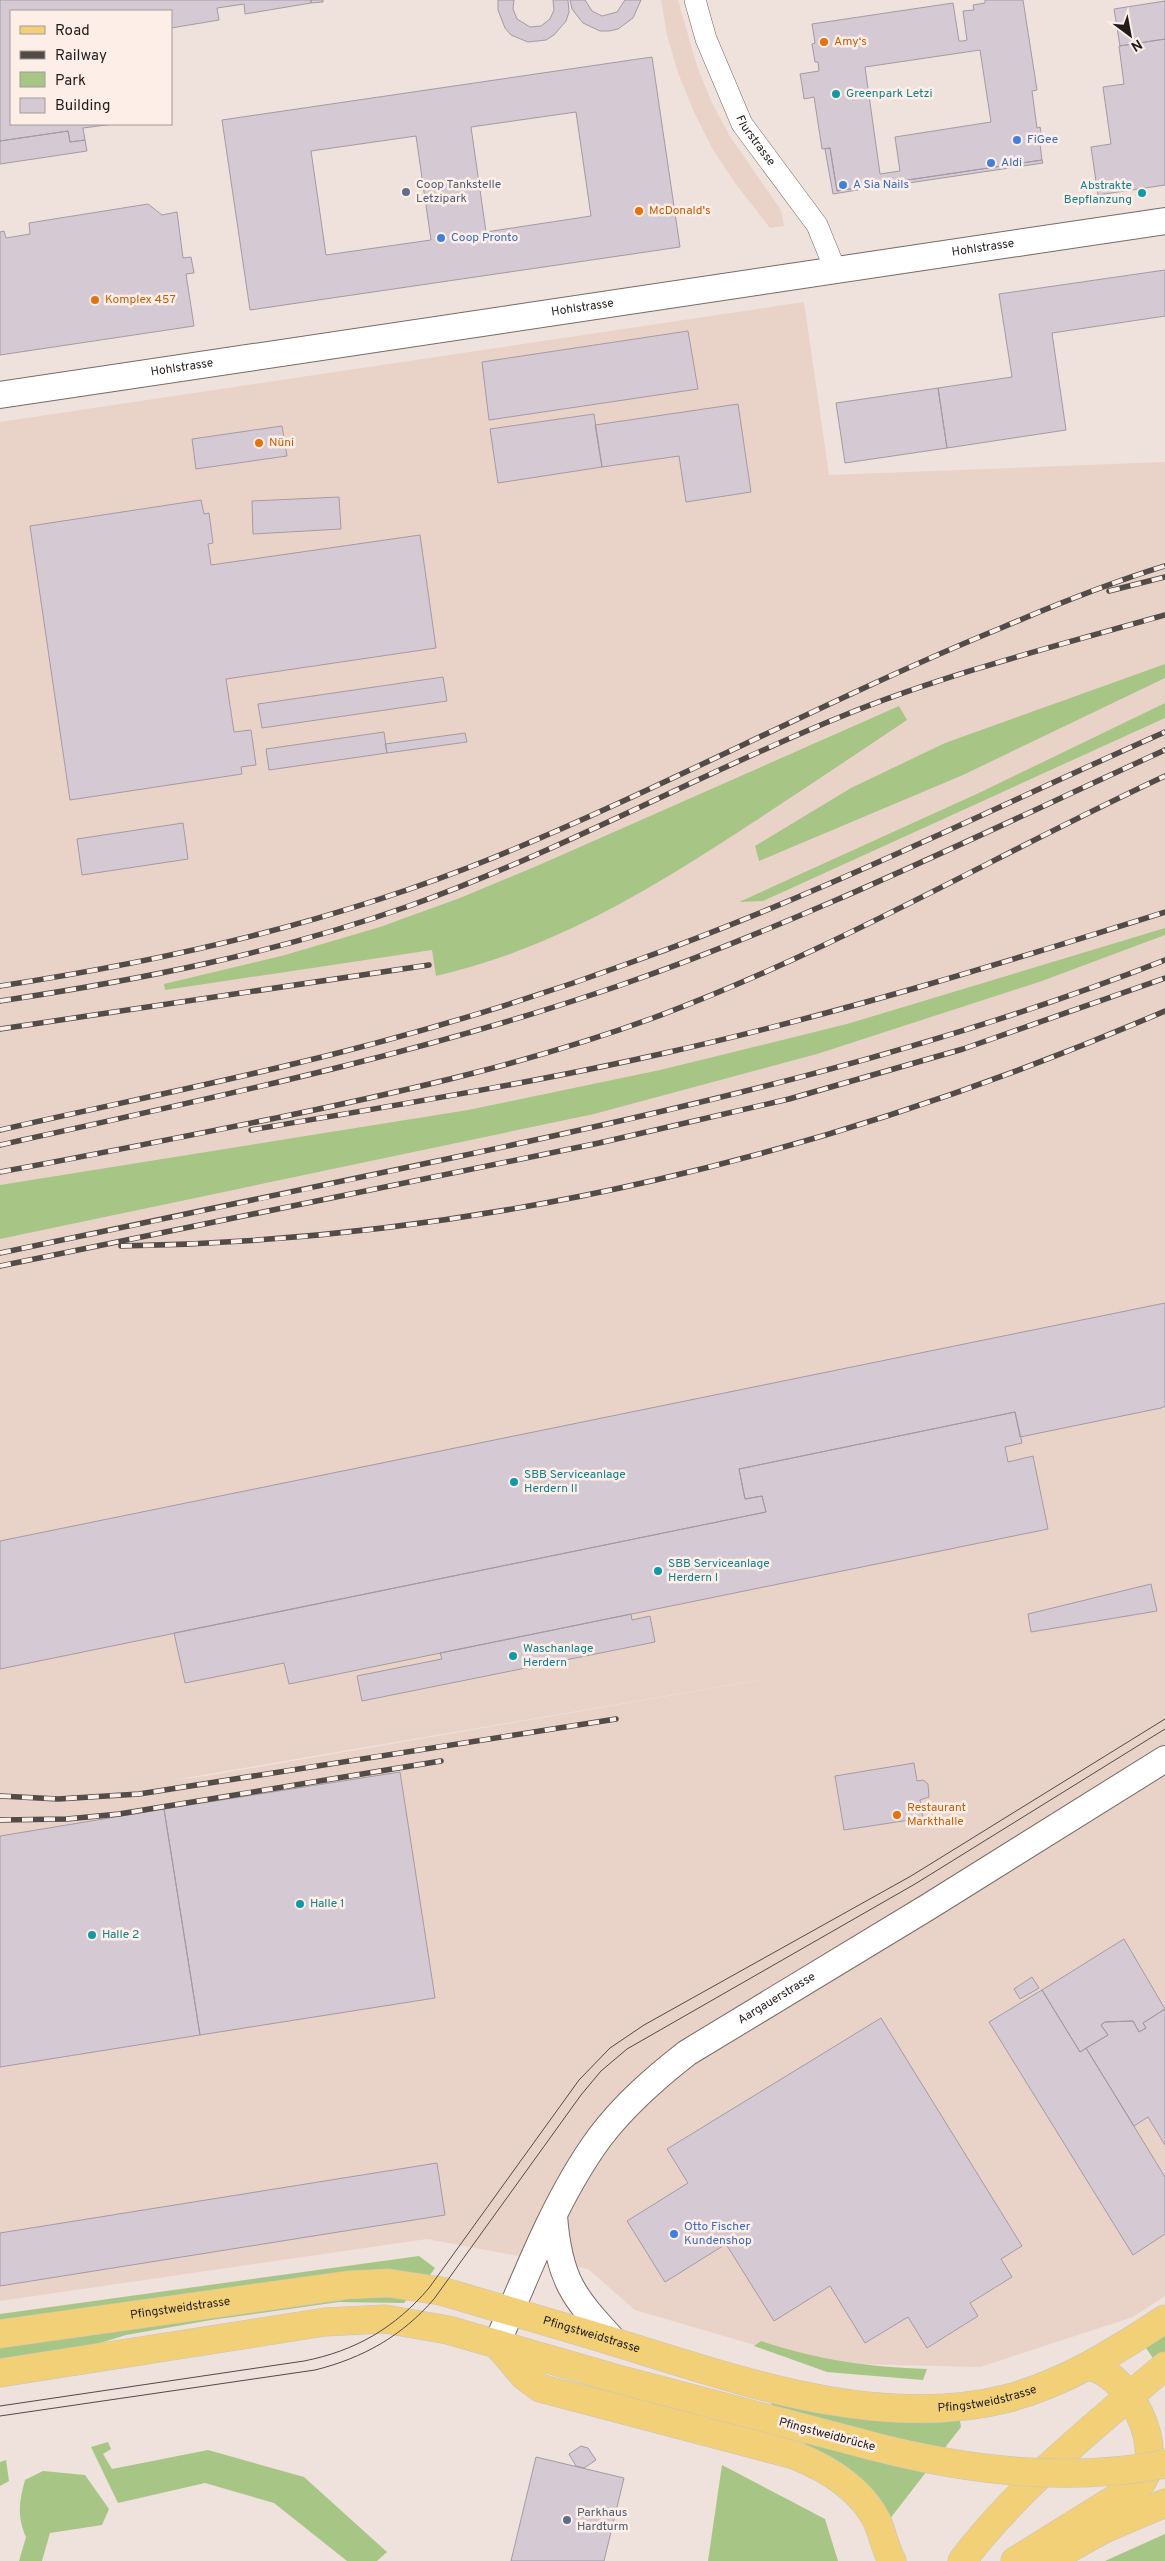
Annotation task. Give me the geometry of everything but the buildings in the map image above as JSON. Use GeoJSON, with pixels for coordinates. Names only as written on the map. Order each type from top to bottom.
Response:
{"type":"FeatureCollection","features":[{"type":"Feature","properties":{"kind":"main road","name":"Pfingstweidstrasse"},"geometry":{"type":"LineString","coordinates":[[0,2334],[363,2283],[403,2284],[429,2288],[781,2392],[822,2399],[901,2407],[951,2407],[987,2402],[1042,2387],[1090,2366],[1165,2319]]}},
{"type":"Feature","properties":{"kind":"main road"},"geometry":{"type":"LineString","coordinates":[[0,2373],[356,2319],[412,2322],[497,2344],[524,2376],[540,2388],[794,2455],[819,2466],[843,2482],[863,2500],[878,2523],[887,2556]]}},
{"type":"Feature","properties":{"kind":"main road","name":"Pfingstweidbrücke"},"geometry":{"type":"LineString","coordinates":[[497,2344],[614,2378],[929,2460],[1026,2472],[1087,2473],[1165,2464]]}},
{"type":"Feature","properties":{"kind":"main road"},"geometry":{"type":"LineString","coordinates":[[1015,2561],[1130,2490],[1147,2476],[1154,2462],[1155,2443],[1145,2418],[1130,2395],[1110,2373],[1090,2366]]}},
{"type":"Feature","properties":{"kind":"main road"},"geometry":{"type":"LineString","coordinates":[[962,2561],[1001,2513],[1034,2480],[1165,2366]]}},
{"type":"Feature","properties":{"kind":"main road"},"geometry":{"type":"LineString","coordinates":[[1047,2561],[1102,2530],[1165,2502]]}},
{"type":"Feature","properties":{"kind":"street","name":"Flurstrasse"},"geometry":{"type":"LineString","coordinates":[[695,0],[706,40],[742,124],[817,225],[835,269]]}},
{"type":"Feature","properties":{"kind":"street","name":"Hohlstrasse"},"geometry":{"type":"LineString","coordinates":[[0,395],[835,269],[1165,222]]}},
{"type":"Feature","properties":{"kind":"street","name":"Aargauerstrasse"},"geometry":{"type":"LineString","coordinates":[[497,2344],[554,2216],[600,2137],[628,2104],[656,2077],[688,2053],[928,1907],[1165,1759]]}},
{"type":"Feature","properties":{"kind":"street"},"geometry":{"type":"LineString","coordinates":[[554,2216],[556,2243],[567,2280],[581,2305],[615,2342]]}},
{"type":"Feature","properties":{"kind":"shaded area"},"geometry":{"type":"Polygon","coordinates":[[[661,0],[678,0],[697,66],[712,103],[731,138],[781,210],[784,226],[770,228],[735,183],[712,148],[694,112],[678,73],[667,35],[661,0]]]}},
{"type":"Feature","properties":{"kind":"shaded area"},"geometry":{"type":"Polygon","coordinates":[[[804,302],[829,475],[1165,462],[1165,2296],[1133,2317],[980,2367],[816,2363],[635,2310],[588,2269],[427,2239],[0,2301],[0,422],[804,302]],[[760,1680],[174,1780],[206,1776],[760,1680]]]}},
{"type":"Feature","properties":{"kind":"green space"},"geometry":{"type":"Polygon","coordinates":[[[1165,664],[1165,678],[963,775],[759,861],[755,846],[851,788],[945,743],[1165,664]]]}},
{"type":"Feature","properties":{"kind":"green space"},"geometry":{"type":"Polygon","coordinates":[[[1165,703],[1165,718],[763,901],[739,902],[981,792],[1165,703]]]}},
{"type":"Feature","properties":{"kind":"green space"},"geometry":{"type":"Polygon","coordinates":[[[899,706],[907,720],[715,847],[677,871],[600,914],[521,950],[436,976],[432,950],[165,990],[164,984],[285,955],[380,927],[460,898],[899,706]]]}},
{"type":"Feature","properties":{"kind":"green space"},"geometry":{"type":"Polygon","coordinates":[[[1165,928],[1165,935],[1042,981],[817,1054],[594,1114],[0,1239],[0,1185],[468,1110],[660,1070],[847,1024],[1165,928]]]}},
{"type":"Feature","properties":{"kind":"green space"},"geometry":{"type":"Polygon","coordinates":[[[419,2256],[435,2268],[430,2275],[0,2323],[0,2314],[419,2256]]]}},
{"type":"Feature","properties":{"kind":"green space"},"geometry":{"type":"Polygon","coordinates":[[[369,2295],[409,2297],[404,2303],[339,2302],[211,2320],[126,2335],[80,2349],[0,2363],[0,2346],[369,2295]]]}},
{"type":"Feature","properties":{"kind":"green space"},"geometry":{"type":"Polygon","coordinates":[[[1165,2335],[1165,2352],[1155,2361],[1146,2348],[1165,2335]]]}},
{"type":"Feature","properties":{"kind":"green space"},"geometry":{"type":"Polygon","coordinates":[[[761,2341],[823,2358],[884,2366],[927,2369],[923,2380],[827,2372],[754,2346],[761,2341]]]}},
{"type":"Feature","properties":{"kind":"green space"},"geometry":{"type":"Polygon","coordinates":[[[769,2401],[899,2421],[960,2421],[961,2427],[889,2520],[811,2451],[769,2401]]]}},
{"type":"Feature","properties":{"kind":"green space"},"geometry":{"type":"Polygon","coordinates":[[[108,2442],[111,2449],[103,2454],[112,2469],[208,2450],[304,2477],[387,2552],[377,2561],[347,2561],[274,2503],[205,2483],[118,2503],[91,2447],[108,2442]]]}},
{"type":"Feature","properties":{"kind":"green space"},"geometry":{"type":"Polygon","coordinates":[[[6,2460],[9,2481],[0,2486],[0,2462],[6,2460]]]}},
{"type":"Feature","properties":{"kind":"green space"},"geometry":{"type":"Polygon","coordinates":[[[722,2465],[825,2519],[838,2561],[708,2561],[722,2465]]]}},
{"type":"Feature","properties":{"kind":"green space"},"geometry":{"type":"Polygon","coordinates":[[[43,2471],[85,2475],[109,2509],[102,2525],[50,2533],[42,2561],[19,2561],[26,2537],[20,2516],[20,2502],[25,2480],[43,2471]]]}},
{"type":"Feature","properties":{"kind":"green space"},"geometry":{"type":"Polygon","coordinates":[[[1165,2534],[1165,2561],[1105,2561],[1165,2534]]]}},
{"type":"Feature","properties":{"kind":"tram line"},"geometry":{"type":"LineString","coordinates":[[0,2406],[304,2361],[340,2351],[373,2336],[402,2315],[429,2288],[579,2080],[610,2048],[644,2025],[911,1876],[1165,1719]]}},
{"type":"Feature","properties":{"kind":"tram line"},"geometry":{"type":"LineString","coordinates":[[0,2416],[315,2370],[349,2359],[380,2344],[409,2324],[434,2299],[581,2095],[601,2071],[627,2049],[915,1884],[1165,1729]]}},
{"type":"Feature","properties":{"kind":"railway"},"geometry":{"type":"LineString","coordinates":[[0,986],[127,964],[251,936],[313,920],[435,880],[495,857],[622,802],[937,655],[1082,595],[1165,566]]}},
{"type":"Feature","properties":{"kind":"railway"},"geometry":{"type":"LineString","coordinates":[[1109,591],[1165,577]]}},
{"type":"Feature","properties":{"kind":"railway"},"geometry":{"type":"LineString","coordinates":[[0,1001],[104,984],[207,963],[309,938],[359,923],[464,885],[518,862],[840,717],[960,674],[1165,615]]}},
{"type":"Feature","properties":{"kind":"railway"},"geometry":{"type":"LineString","coordinates":[[0,1130],[214,1083],[329,1055],[418,1032],[549,991],[703,936],[770,909],[1165,732]]}},
{"type":"Feature","properties":{"kind":"railway"},"geometry":{"type":"LineString","coordinates":[[0,1145],[234,1093],[389,1055],[542,1011],[618,986],[688,961],[826,904],[962,844],[1165,750]]}},
{"type":"Feature","properties":{"kind":"railway"},"geometry":{"type":"LineString","coordinates":[[0,1172],[375,1097],[516,1062],[608,1034],[719,992],[784,964],[1165,776]]}},
{"type":"Feature","properties":{"kind":"railway"},"geometry":{"type":"LineString","coordinates":[[251,1130],[562,1075],[728,1038],[916,988],[1165,912]]}},
{"type":"Feature","properties":{"kind":"railway"},"geometry":{"type":"LineString","coordinates":[[0,1253],[551,1137],[817,1073],[992,1021],[1079,992],[1165,960]]}},
{"type":"Feature","properties":{"kind":"railway"},"geometry":{"type":"LineString","coordinates":[[0,1029],[429,965]]}},
{"type":"Feature","properties":{"kind":"railway"},"geometry":{"type":"LineString","coordinates":[[0,1266],[599,1143],[789,1099],[963,1049],[1165,978]]}},
{"type":"Feature","properties":{"kind":"railway"},"geometry":{"type":"LineString","coordinates":[[121,1246],[257,1240],[391,1227],[524,1207],[655,1180],[784,1147],[912,1108],[1039,1062],[1165,1011]]}},
{"type":"Feature","properties":{"kind":"railway"},"geometry":{"type":"LineString","coordinates":[[0,1796],[58,1799],[139,1794],[616,1719]]}},
{"type":"Feature","properties":{"kind":"railway"},"geometry":{"type":"LineString","coordinates":[[0,1820],[67,1819],[119,1814],[441,1761]]}},
{"type":"Feature","properties":{"kind":"place","name":"Amy‘s"},"geometry":{"type":"Point","coordinates":[824,42]}},
{"type":"Feature","properties":{"kind":"place","name":"Greenpark Letzi"},"geometry":{"type":"Point","coordinates":[836,94]}},
{"type":"Feature","properties":{"kind":"place","name":"FiGee"},"geometry":{"type":"Point","coordinates":[1017,140]}},
{"type":"Feature","properties":{"kind":"place","name":"Aldi"},"geometry":{"type":"Point","coordinates":[991,163]}},
{"type":"Feature","properties":{"kind":"place","name":"A Sia Nails"},"geometry":{"type":"Point","coordinates":[843,185]}},
{"type":"Feature","properties":{"kind":"place","name":"Coop Tankstelle Letzipark"},"geometry":{"type":"Point","coordinates":[406,192]}},
{"type":"Feature","properties":{"kind":"place","name":"Abstrakte Bepflanzung"},"geometry":{"type":"Point","coordinates":[1142,193]}},
{"type":"Feature","properties":{"kind":"place","name":"McDonald's"},"geometry":{"type":"Point","coordinates":[639,211]}},
{"type":"Feature","properties":{"kind":"place","name":"Coop Pronto"},"geometry":{"type":"Point","coordinates":[441,238]}},
{"type":"Feature","properties":{"kind":"place","name":"Komplex 457"},"geometry":{"type":"Point","coordinates":[95,300]}},
{"type":"Feature","properties":{"kind":"place","name":"Nüni"},"geometry":{"type":"Point","coordinates":[259,443]}},
{"type":"Feature","properties":{"kind":"place","name":"SBB Serviceanlage Herdern II"},"geometry":{"type":"Point","coordinates":[514,1482]}},
{"type":"Feature","properties":{"kind":"place","name":"SBB Serviceanlage Herdern I"},"geometry":{"type":"Point","coordinates":[658,1571]}},
{"type":"Feature","properties":{"kind":"place","name":"Waschanlage Herdern"},"geometry":{"type":"Point","coordinates":[513,1656]}},
{"type":"Feature","properties":{"kind":"place","name":"Restaurant Markthalle"},"geometry":{"type":"Point","coordinates":[897,1815]}},
{"type":"Feature","properties":{"kind":"place","name":"Halle 1"},"geometry":{"type":"Point","coordinates":[300,1904]}},
{"type":"Feature","properties":{"kind":"place","name":"Halle 2"},"geometry":{"type":"Point","coordinates":[92,1935]}},
{"type":"Feature","properties":{"kind":"place","name":"Otto Fischer Kundenshop"},"geometry":{"type":"Point","coordinates":[674,2234]}},
{"type":"Feature","properties":{"kind":"place","name":"Parkhaus Hardturm"},"geometry":{"type":"Point","coordinates":[567,2520]}}]}
